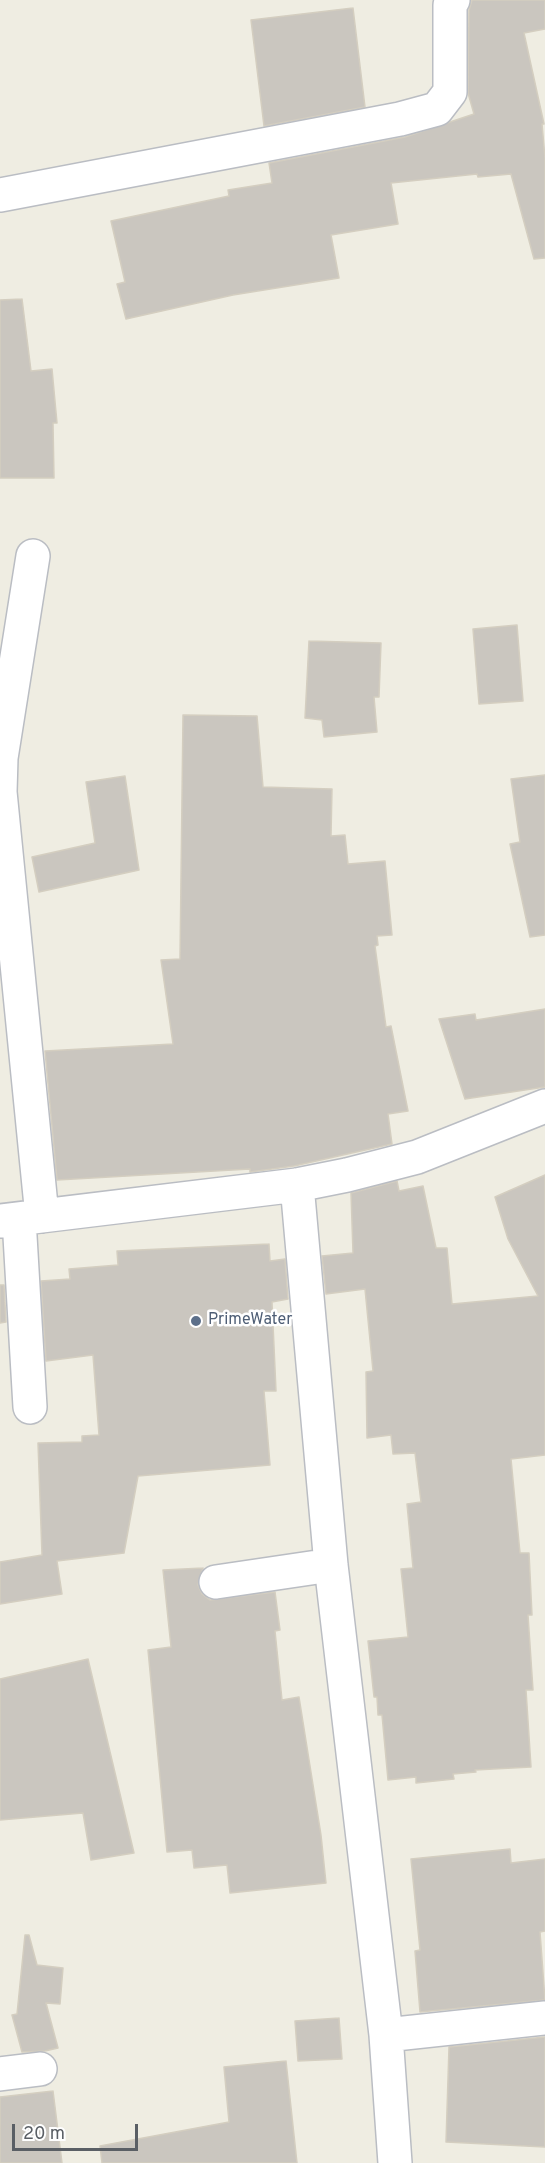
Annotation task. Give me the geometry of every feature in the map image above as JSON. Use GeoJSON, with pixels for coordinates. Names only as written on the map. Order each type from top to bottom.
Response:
{"type":"FeatureCollection","features":[{"type":"Feature","properties":{"kind":"street"},"geometry":{"type":"LineString","coordinates":[[0,195],[400,120],[437,110],[450,93],[450,5],[453,0]]}},
{"type":"Feature","properties":{"kind":"street"},"geometry":{"type":"LineString","coordinates":[[30,1407],[20,1219],[17,981],[0,792],[1,758],[33,556]]}},
{"type":"Feature","properties":{"kind":"street"},"geometry":{"type":"LineString","coordinates":[[20,1219],[297,1185],[417,1157],[545,1106]]}},
{"type":"Feature","properties":{"kind":"street"},"geometry":{"type":"LineString","coordinates":[[297,1185],[331,1565],[386,2035],[395,2163]]}},
{"type":"Feature","properties":{"kind":"street"},"geometry":{"type":"LineString","coordinates":[[216,1582],[331,1565]]}},
{"type":"Feature","properties":{"kind":"street"},"geometry":{"type":"LineString","coordinates":[[386,2035],[545,2018]]}},
{"type":"Feature","properties":{"kind":"street"},"geometry":{"type":"LineString","coordinates":[[0,2074],[40,2069]]}},
{"type":"Feature","properties":{"kind":"building"},"geometry":{"type":"Polygon","coordinates":[[[472,0],[545,0],[545,29],[524,33],[544,124],[542,124],[545,158],[545,258],[534,259],[511,174],[478,177],[477,174],[391,183],[398,224],[331,235],[339,278],[233,295],[126,319],[117,284],[125,282],[111,221],[229,196],[228,190],[272,183],[269,163],[405,137],[474,114],[468,93],[469,10],[472,0]]]}},
{"type":"Feature","properties":{"kind":"building"},"geometry":{"type":"Polygon","coordinates":[[[353,8],[365,107],[264,126],[251,20],[353,8]]]}},
{"type":"Feature","properties":{"kind":"building"},"geometry":{"type":"Polygon","coordinates":[[[22,299],[31,371],[52,369],[57,423],[53,423],[54,478],[0,478],[0,300],[22,299]]]}},
{"type":"Feature","properties":{"kind":"building"},"geometry":{"type":"Polygon","coordinates":[[[517,625],[523,701],[479,704],[473,629],[517,625]]]}},
{"type":"Feature","properties":{"kind":"building"},"geometry":{"type":"Polygon","coordinates":[[[309,641],[381,643],[379,697],[374,697],[377,732],[324,737],[322,720],[305,718],[309,641]]]}},
{"type":"Feature","properties":{"kind":"building"},"geometry":{"type":"Polygon","coordinates":[[[183,715],[257,716],[263,787],[332,789],[331,836],[345,835],[348,864],[385,861],[392,935],[377,936],[378,945],[375,946],[386,1027],[391,1026],[408,1111],[388,1114],[392,1144],[294,1166],[250,1172],[250,1169],[57,1180],[45,1051],[173,1044],[161,960],[180,959],[183,715]]]}},
{"type":"Feature","properties":{"kind":"building"},"geometry":{"type":"Polygon","coordinates":[[[545,775],[545,935],[530,937],[510,844],[520,842],[511,779],[545,775]]]}},
{"type":"Feature","properties":{"kind":"building"},"geometry":{"type":"Polygon","coordinates":[[[125,776],[139,870],[39,892],[32,857],[95,843],[86,782],[125,776]]]}},
{"type":"Feature","properties":{"kind":"building"},"geometry":{"type":"Polygon","coordinates":[[[545,1009],[545,1087],[465,1099],[439,1019],[475,1014],[476,1020],[545,1009]]]}},
{"type":"Feature","properties":{"kind":"building"},"geometry":{"type":"Polygon","coordinates":[[[545,1175],[545,1455],[511,1459],[520,1553],[529,1553],[532,1615],[528,1615],[533,1690],[526,1690],[531,1767],[475,1770],[476,1772],[453,1774],[454,1779],[416,1783],[416,1777],[388,1780],[382,1715],[378,1715],[377,1697],[374,1697],[368,1641],[408,1637],[401,1569],[413,1568],[407,1504],[421,1502],[415,1453],[393,1454],[391,1435],[367,1438],[366,1372],[373,1371],[365,1289],[326,1294],[322,1256],[353,1253],[351,1193],[397,1181],[399,1191],[423,1186],[436,1248],[447,1248],[452,1304],[538,1296],[508,1239],[495,1197],[545,1175]]]}},
{"type":"Feature","properties":{"kind":"building"},"geometry":{"type":"Polygon","coordinates":[[[269,1244],[270,1261],[285,1259],[288,1299],[272,1302],[276,1391],[264,1391],[270,1465],[138,1476],[124,1553],[57,1561],[62,1594],[0,1604],[0,1562],[42,1555],[38,1443],[82,1442],[82,1436],[99,1435],[93,1355],[46,1361],[41,1281],[70,1279],[69,1269],[118,1265],[117,1251],[269,1244]]]}},
{"type":"Feature","properties":{"kind":"building"},"geometry":{"type":"Polygon","coordinates":[[[0,1285],[4,1285],[6,1322],[0,1323],[0,1285]]]}},
{"type":"Feature","properties":{"kind":"building"},"geometry":{"type":"Polygon","coordinates":[[[203,1568],[198,1585],[202,1594],[210,1600],[275,1592],[280,1630],[275,1631],[282,1700],[299,1697],[321,1835],[326,1883],[230,1893],[227,1865],[194,1868],[192,1850],[167,1852],[148,1650],[171,1647],[163,1570],[203,1568]]]}},
{"type":"Feature","properties":{"kind":"building"},"geometry":{"type":"Polygon","coordinates":[[[88,1659],[134,1853],[91,1860],[83,1813],[0,1820],[0,1679],[88,1659]]]}},
{"type":"Feature","properties":{"kind":"building"},"geometry":{"type":"Polygon","coordinates":[[[510,1849],[511,1863],[545,1859],[545,1931],[540,1932],[545,2000],[420,2012],[415,1951],[420,1950],[411,1859],[510,1849]]]}},
{"type":"Feature","properties":{"kind":"building"},"geometry":{"type":"Polygon","coordinates":[[[25,1935],[29,1935],[37,1965],[63,1968],[60,2004],[46,2003],[58,2048],[22,2052],[12,2015],[17,2014],[25,1935]]]}},
{"type":"Feature","properties":{"kind":"building"},"geometry":{"type":"Polygon","coordinates":[[[339,2018],[342,2059],[298,2061],[295,2021],[339,2018]]]}},
{"type":"Feature","properties":{"kind":"building"},"geometry":{"type":"Polygon","coordinates":[[[545,2037],[545,2147],[446,2142],[449,2047],[545,2037]]]}},
{"type":"Feature","properties":{"kind":"building"},"geometry":{"type":"Polygon","coordinates":[[[286,2061],[297,2163],[102,2163],[100,2146],[229,2122],[224,2067],[286,2061]]]}},
{"type":"Feature","properties":{"kind":"building"},"geometry":{"type":"Polygon","coordinates":[[[53,2091],[62,2163],[0,2163],[0,2097],[53,2091]]]}},
{"type":"Feature","properties":{"kind":"place","name":"PrimeWater"},"geometry":{"type":"Point","coordinates":[196,1321]}}]}
